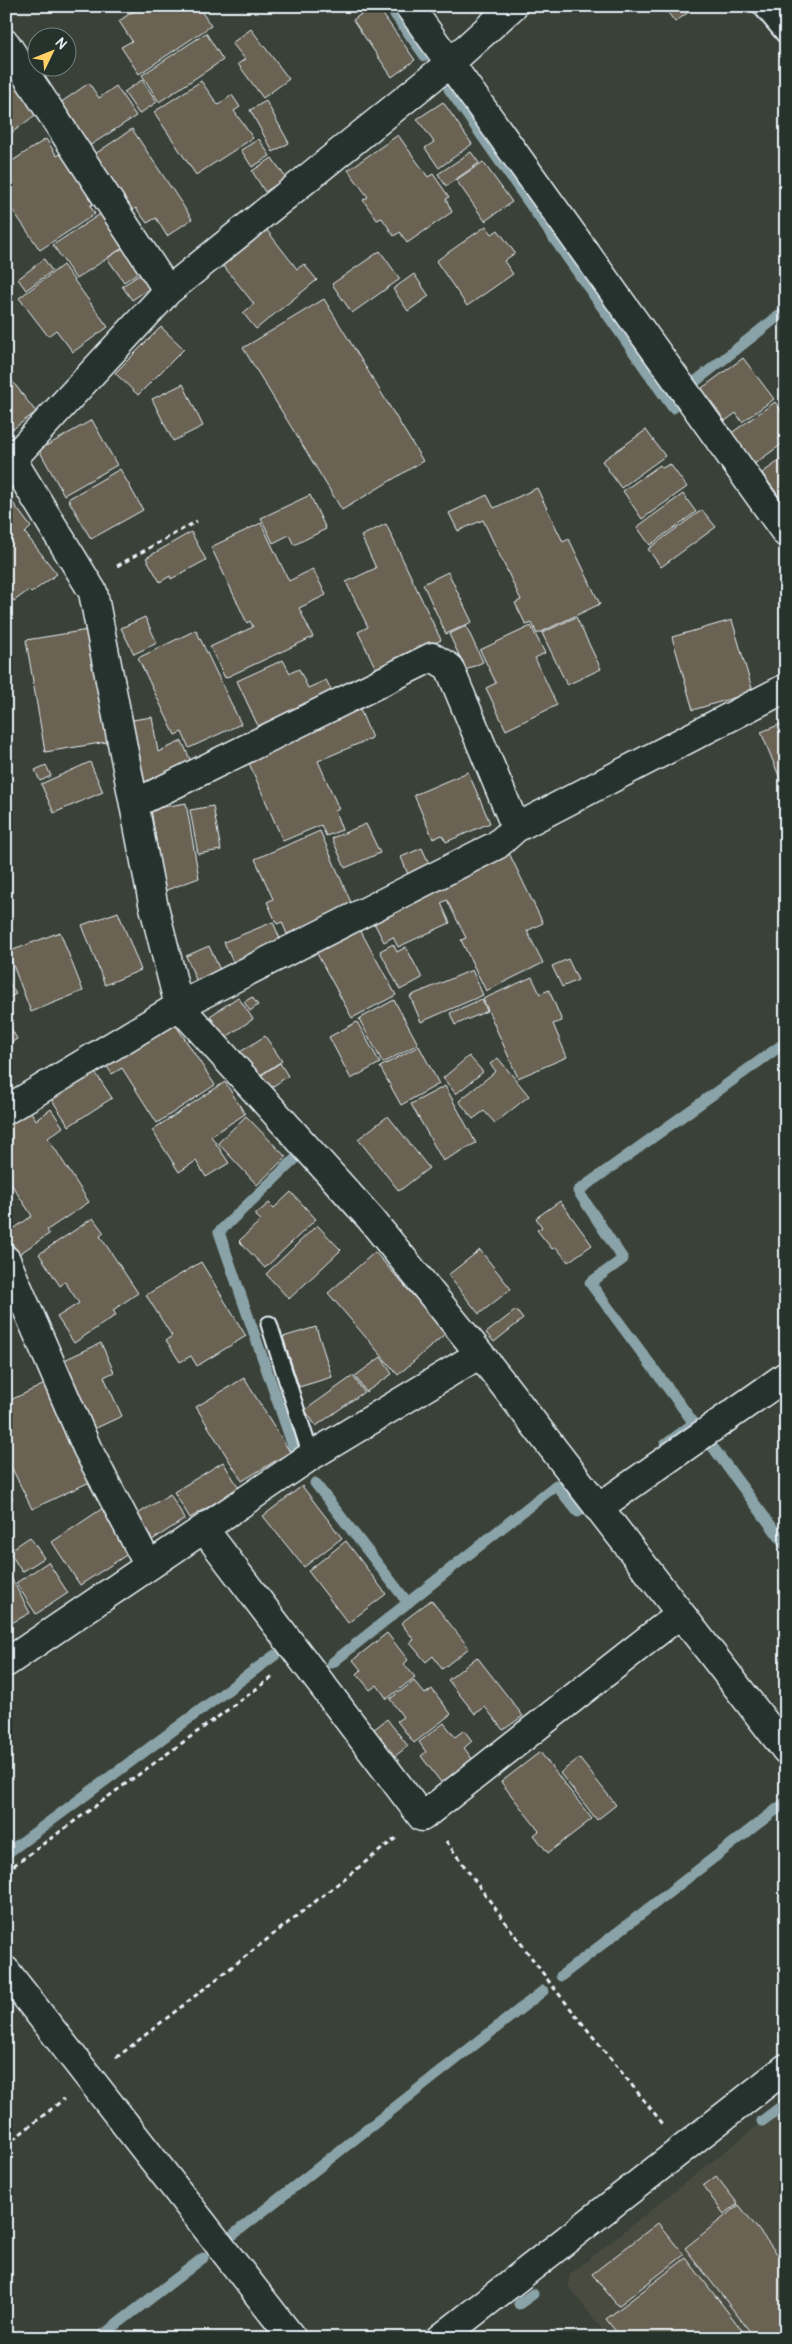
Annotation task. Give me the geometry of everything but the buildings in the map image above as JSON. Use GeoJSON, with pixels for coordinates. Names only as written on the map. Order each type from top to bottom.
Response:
{"type":"FeatureCollection","features":[{"type":"Feature","properties":{"kind":"street"},"geometry":{"type":"LineString","coordinates":[[408,6],[786,534]]}},
{"type":"Feature","properties":{"kind":"street"},"geometry":{"type":"LineString","coordinates":[[513,6],[450,64],[168,291],[10,464],[93,592],[153,903],[179,1006],[370,1218],[480,1354],[786,1750]]}},
{"type":"Feature","properties":{"kind":"street"},"geometry":{"type":"LineString","coordinates":[[6,44],[168,291]]}},
{"type":"Feature","properties":{"kind":"street"},"geometry":{"type":"LineString","coordinates":[[134,804],[432,657],[449,667],[516,828]]}},
{"type":"Feature","properties":{"kind":"street"},"geometry":{"type":"LineString","coordinates":[[6,1110],[179,1006],[498,845],[516,828],[786,688]]}},
{"type":"Feature","properties":{"kind":"street"},"geometry":{"type":"LineString","coordinates":[[6,1260],[87,1448],[149,1566]]}},
{"type":"Feature","properties":{"kind":"street"},"geometry":{"type":"LineString","coordinates":[[6,1663],[311,1456],[480,1354]]}},
{"type":"Feature","properties":{"kind":"street"},"geometry":{"type":"LineString","coordinates":[[598,1508],[786,1376]]}},
{"type":"Feature","properties":{"kind":"street"},"geometry":{"type":"LineString","coordinates":[[204,1529],[425,1816],[680,1614]]}},
{"type":"Feature","properties":{"kind":"street"},"geometry":{"type":"LineString","coordinates":[[6,1971],[292,2338]]}},
{"type":"Feature","properties":{"kind":"street"},"geometry":{"type":"LineString","coordinates":[[441,2338],[786,2068]]}},
{"type":"Feature","properties":{"kind":"lane"},"geometry":{"type":"LineString","coordinates":[[760,6],[786,37]]}},
{"type":"Feature","properties":{"kind":"lane"},"geometry":{"type":"LineString","coordinates":[[269,1324],[311,1456]]}},
{"type":"Feature","properties":{"kind":"path"},"geometry":{"type":"LineString","coordinates":[[87,582],[197,521]]}},
{"type":"Feature","properties":{"kind":"path"},"geometry":{"type":"LineString","coordinates":[[6,1871],[301,1657]]}},
{"type":"Feature","properties":{"kind":"path"},"geometry":{"type":"LineString","coordinates":[[6,2145],[425,1816],[550,1983],[683,2149]]}},
{"type":"Feature","properties":{"kind":"shaded area"},"geometry":{"type":"Polygon","coordinates":[[[786,2103],[786,2338],[609,2338],[568,2286],[570,2274],[786,2103]]]}},
{"type":"Feature","properties":{"kind":"waterway"},"geometry":{"type":"LineString","coordinates":[[389,6],[425,56]]}},
{"type":"Feature","properties":{"kind":"waterway"},"geometry":{"type":"LineString","coordinates":[[449,89],[673,408]]}},
{"type":"Feature","properties":{"kind":"waterway"},"geometry":{"type":"LineString","coordinates":[[696,381],[786,310]]}},
{"type":"Feature","properties":{"kind":"waterway"},"geometry":{"type":"LineString","coordinates":[[699,1430],[590,1283],[623,1259],[578,1191],[786,1042]]}},
{"type":"Feature","properties":{"kind":"waterway"},"geometry":{"type":"LineString","coordinates":[[295,1452],[219,1232],[296,1158]]}},
{"type":"Feature","properties":{"kind":"waterway"},"geometry":{"type":"LineString","coordinates":[[665,1445],[694,1423]]}},
{"type":"Feature","properties":{"kind":"waterway"},"geometry":{"type":"LineString","coordinates":[[712,1446],[786,1546]]}},
{"type":"Feature","properties":{"kind":"waterway"},"geometry":{"type":"LineString","coordinates":[[315,1483],[408,1603]]}},
{"type":"Feature","properties":{"kind":"waterway"},"geometry":{"type":"LineString","coordinates":[[332,1663],[556,1485],[578,1512],[584,1508]]}},
{"type":"Feature","properties":{"kind":"waterway"},"geometry":{"type":"LineString","coordinates":[[6,1854],[275,1655]]}},
{"type":"Feature","properties":{"kind":"waterway"},"geometry":{"type":"LineString","coordinates":[[561,1976],[786,1802]]}},
{"type":"Feature","properties":{"kind":"waterway"},"geometry":{"type":"LineString","coordinates":[[234,2234],[543,1991]]}},
{"type":"Feature","properties":{"kind":"waterway"},"geometry":{"type":"LineString","coordinates":[[762,2121],[786,2103]]}},
{"type":"Feature","properties":{"kind":"waterway"},"geometry":{"type":"LineString","coordinates":[[99,2338],[203,2258]]}},
{"type":"Feature","properties":{"kind":"waterway"},"geometry":{"type":"LineString","coordinates":[[519,2304],[533,2294]]}}]}
